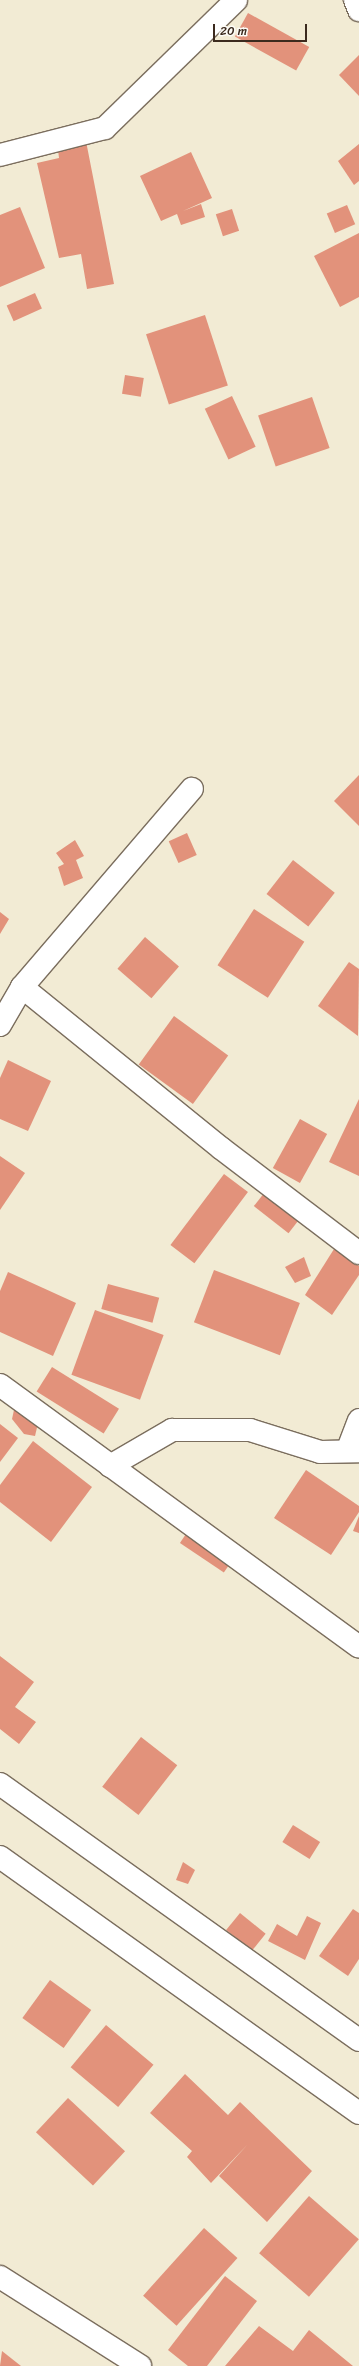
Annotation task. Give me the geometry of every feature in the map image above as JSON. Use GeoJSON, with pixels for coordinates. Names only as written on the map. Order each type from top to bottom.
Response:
{"type":"FeatureCollection","features":[{"type":"Feature","properties":{"kind":"main road"},"geometry":{"type":"LineString","coordinates":[[0,155],[105,128],[236,0]]}},
{"type":"Feature","properties":{"kind":"main road"},"geometry":{"type":"LineString","coordinates":[[355,0],[359,10]]}},
{"type":"Feature","properties":{"kind":"main road"},"geometry":{"type":"LineString","coordinates":[[0,1026],[22,987],[192,788]]}},
{"type":"Feature","properties":{"kind":"main road"},"geometry":{"type":"LineString","coordinates":[[22,987],[222,1149],[359,1253]]}},
{"type":"Feature","properties":{"kind":"main road"},"geometry":{"type":"LineString","coordinates":[[0,1385],[359,1647]]}},
{"type":"Feature","properties":{"kind":"main road"},"geometry":{"type":"LineString","coordinates":[[110,1466],[172,1430],[250,1430],[320,1452],[354,1450],[359,1420]]}},
{"type":"Feature","properties":{"kind":"main road"},"geometry":{"type":"LineString","coordinates":[[0,1784],[359,2040]]}},
{"type":"Feature","properties":{"kind":"main road"},"geometry":{"type":"LineString","coordinates":[[0,1857],[359,2113]]}},
{"type":"Feature","properties":{"kind":"main road"},"geometry":{"type":"LineString","coordinates":[[0,2277],[140,2366]]}},
{"type":"Feature","properties":{"kind":"building"},"geometry":{"type":"Polygon","coordinates":[[[248,13],[309,47],[296,71],[235,37],[248,13]]]}},
{"type":"Feature","properties":{"kind":"building"},"geometry":{"type":"Polygon","coordinates":[[[359,55],[359,96],[339,75],[359,55]]]}},
{"type":"Feature","properties":{"kind":"building"},"geometry":{"type":"Polygon","coordinates":[[[85,136],[114,284],[87,289],[81,254],[59,258],[37,163],[59,158],[57,141],[85,136]]]}},
{"type":"Feature","properties":{"kind":"building"},"geometry":{"type":"Polygon","coordinates":[[[359,144],[359,181],[354,185],[338,161],[359,144]]]}},
{"type":"Feature","properties":{"kind":"building"},"geometry":{"type":"Polygon","coordinates":[[[191,152],[212,198],[183,211],[201,204],[205,217],[181,225],[177,214],[161,221],[140,176],[191,152]]]}},
{"type":"Feature","properties":{"kind":"building"},"geometry":{"type":"Polygon","coordinates":[[[347,205],[355,224],[335,233],[327,214],[347,205]]]}},
{"type":"Feature","properties":{"kind":"building"},"geometry":{"type":"Polygon","coordinates":[[[20,207],[45,268],[0,287],[0,215],[20,207]]]}},
{"type":"Feature","properties":{"kind":"building"},"geometry":{"type":"Polygon","coordinates":[[[232,209],[239,231],[223,236],[216,214],[232,209]]]}},
{"type":"Feature","properties":{"kind":"building"},"geometry":{"type":"Polygon","coordinates":[[[359,233],[359,297],[340,307],[314,256],[359,233]]]}},
{"type":"Feature","properties":{"kind":"building"},"geometry":{"type":"Polygon","coordinates":[[[35,293],[42,309],[14,321],[7,306],[35,293]]]}},
{"type":"Feature","properties":{"kind":"building"},"geometry":{"type":"Polygon","coordinates":[[[205,315],[228,385],[169,405],[146,334],[205,315]]]}},
{"type":"Feature","properties":{"kind":"building"},"geometry":{"type":"Polygon","coordinates":[[[125,375],[144,378],[141,397],[122,394],[125,375]]]}},
{"type":"Feature","properties":{"kind":"building"},"geometry":{"type":"Polygon","coordinates":[[[232,396],[256,447],[228,459],[205,409],[232,396]]]}},
{"type":"Feature","properties":{"kind":"building"},"geometry":{"type":"Polygon","coordinates":[[[312,397],[330,448],[276,467],[258,416],[312,397]]]}},
{"type":"Feature","properties":{"kind":"building"},"geometry":{"type":"Polygon","coordinates":[[[359,775],[359,826],[334,801],[359,775]]]}},
{"type":"Feature","properties":{"kind":"building"},"geometry":{"type":"Polygon","coordinates":[[[187,833],[197,855],[178,863],[169,841],[187,833]]]}},
{"type":"Feature","properties":{"kind":"building"},"geometry":{"type":"Polygon","coordinates":[[[75,840],[84,856],[76,860],[83,878],[64,886],[58,867],[64,864],[56,853],[75,840]]]}},
{"type":"Feature","properties":{"kind":"building"},"geometry":{"type":"Polygon","coordinates":[[[293,860],[335,893],[308,927],[267,894],[293,860]]]}},
{"type":"Feature","properties":{"kind":"building"},"geometry":{"type":"Polygon","coordinates":[[[254,909],[304,942],[268,998],[218,965],[254,909]]]}},
{"type":"Feature","properties":{"kind":"building"},"geometry":{"type":"Polygon","coordinates":[[[0,912],[9,919],[0,934],[0,912]]]}},
{"type":"Feature","properties":{"kind":"building"},"geometry":{"type":"Polygon","coordinates":[[[145,937],[179,967],[151,998],[117,969],[145,937]]]}},
{"type":"Feature","properties":{"kind":"building"},"geometry":{"type":"Polygon","coordinates":[[[349,962],[359,969],[358,1036],[318,1006],[349,962]]]}},
{"type":"Feature","properties":{"kind":"building"},"geometry":{"type":"Polygon","coordinates":[[[174,1016],[228,1055],[193,1104],[139,1065],[174,1016]]]}},
{"type":"Feature","properties":{"kind":"building"},"geometry":{"type":"Polygon","coordinates":[[[8,1060],[51,1081],[28,1131],[0,1119],[0,1078],[8,1060]]]}},
{"type":"Feature","properties":{"kind":"building"},"geometry":{"type":"Polygon","coordinates":[[[359,1099],[359,1176],[329,1162],[359,1099]]]}},
{"type":"Feature","properties":{"kind":"building"},"geometry":{"type":"Polygon","coordinates":[[[300,1119],[327,1134],[300,1183],[273,1168],[300,1119]]]}},
{"type":"Feature","properties":{"kind":"building"},"geometry":{"type":"Polygon","coordinates":[[[0,1156],[25,1173],[0,1210],[0,1156]]]}},
{"type":"Feature","properties":{"kind":"building"},"geometry":{"type":"Polygon","coordinates":[[[224,1174],[248,1192],[194,1263],[170,1245],[224,1174]]]}},
{"type":"Feature","properties":{"kind":"building"},"geometry":{"type":"Polygon","coordinates":[[[268,1188],[303,1215],[289,1233],[254,1206],[268,1188]]]}},
{"type":"Feature","properties":{"kind":"building"},"geometry":{"type":"Polygon","coordinates":[[[334,1249],[359,1266],[359,1275],[332,1315],[305,1295],[334,1249]]]}},
{"type":"Feature","properties":{"kind":"building"},"geometry":{"type":"Polygon","coordinates":[[[304,1257],[311,1276],[295,1283],[285,1267],[304,1257]]]}},
{"type":"Feature","properties":{"kind":"building"},"geometry":{"type":"Polygon","coordinates":[[[214,1270],[300,1303],[280,1355],[194,1322],[214,1270]]]}},
{"type":"Feature","properties":{"kind":"building"},"geometry":{"type":"Polygon","coordinates":[[[8,1272],[76,1303],[53,1356],[0,1332],[0,1291],[8,1272]]]}},
{"type":"Feature","properties":{"kind":"building"},"geometry":{"type":"Polygon","coordinates":[[[108,1284],[159,1298],[152,1323],[101,1309],[108,1284]]]}},
{"type":"Feature","properties":{"kind":"building"},"geometry":{"type":"Polygon","coordinates":[[[95,1310],[164,1335],[140,1400],[71,1375],[95,1310]]]}},
{"type":"Feature","properties":{"kind":"building"},"geometry":{"type":"Polygon","coordinates":[[[52,1367],[119,1409],[104,1433],[37,1392],[52,1367]]]}},
{"type":"Feature","properties":{"kind":"building"},"geometry":{"type":"Polygon","coordinates":[[[14,1410],[39,1419],[35,1436],[24,1434],[12,1419],[14,1410]]]}},
{"type":"Feature","properties":{"kind":"building"},"geometry":{"type":"Polygon","coordinates":[[[0,1424],[18,1438],[0,1462],[0,1424]]]}},
{"type":"Feature","properties":{"kind":"building"},"geometry":{"type":"Polygon","coordinates":[[[33,1441],[92,1487],[51,1542],[0,1502],[0,1485],[33,1441]]]}},
{"type":"Feature","properties":{"kind":"building"},"geometry":{"type":"Polygon","coordinates":[[[306,1470],[359,1506],[359,1512],[331,1555],[274,1518],[306,1470]]]}},
{"type":"Feature","properties":{"kind":"building"},"geometry":{"type":"Polygon","coordinates":[[[359,1516],[359,1533],[353,1531],[359,1516]]]}},
{"type":"Feature","properties":{"kind":"building"},"geometry":{"type":"Polygon","coordinates":[[[190,1528],[234,1558],[224,1573],[180,1543],[190,1528]]]}},
{"type":"Feature","properties":{"kind":"building"},"geometry":{"type":"Polygon","coordinates":[[[0,1656],[34,1682],[15,1707],[36,1722],[19,1744],[0,1729],[0,1656]]]}},
{"type":"Feature","properties":{"kind":"building"},"geometry":{"type":"Polygon","coordinates":[[[141,1737],[177,1765],[138,1815],[102,1787],[141,1737]]]}},
{"type":"Feature","properties":{"kind":"building"},"geometry":{"type":"Polygon","coordinates":[[[293,1825],[320,1842],[310,1859],[282,1842],[293,1825]]]}},
{"type":"Feature","properties":{"kind":"building"},"geometry":{"type":"Polygon","coordinates":[[[183,1862],[195,1870],[188,1884],[176,1880],[183,1862]]]}},
{"type":"Feature","properties":{"kind":"building"},"geometry":{"type":"Polygon","coordinates":[[[353,1909],[359,1913],[359,1959],[348,1976],[319,1956],[353,1909]]]}},
{"type":"Feature","properties":{"kind":"building"},"geometry":{"type":"Polygon","coordinates":[[[240,1913],[266,1934],[252,1951],[226,1930],[240,1913]]]}},
{"type":"Feature","properties":{"kind":"building"},"geometry":{"type":"Polygon","coordinates":[[[307,1916],[321,1923],[305,1960],[268,1941],[277,1924],[297,1936],[307,1916]]]}},
{"type":"Feature","properties":{"kind":"building"},"geometry":{"type":"Polygon","coordinates":[[[50,1980],[91,2010],[64,2048],[22,2018],[50,1980]]]}},
{"type":"Feature","properties":{"kind":"building"},"geometry":{"type":"Polygon","coordinates":[[[106,2025],[153,2065],[118,2107],[71,2067],[106,2025]]]}},
{"type":"Feature","properties":{"kind":"building"},"geometry":{"type":"Polygon","coordinates":[[[185,2074],[228,2115],[240,2102],[312,2171],[267,2222],[219,2176],[248,2144],[211,2183],[187,2157],[192,2151],[150,2113],[185,2074]]]}},
{"type":"Feature","properties":{"kind":"building"},"geometry":{"type":"Polygon","coordinates":[[[68,2098],[125,2151],[93,2186],[36,2132],[68,2098]]]}},
{"type":"Feature","properties":{"kind":"building"},"geometry":{"type":"Polygon","coordinates":[[[309,2196],[359,2239],[309,2297],[259,2253],[309,2196]]]}},
{"type":"Feature","properties":{"kind":"building"},"geometry":{"type":"Polygon","coordinates":[[[204,2228],[237,2258],[177,2326],[143,2296],[204,2228]]]}},
{"type":"Feature","properties":{"kind":"building"},"geometry":{"type":"Polygon","coordinates":[[[225,2276],[257,2301],[207,2366],[188,2366],[168,2350],[225,2276]]]}},
{"type":"Feature","properties":{"kind":"building"},"geometry":{"type":"Polygon","coordinates":[[[259,2326],[293,2351],[309,2330],[353,2366],[225,2366],[259,2326]]]}},
{"type":"Feature","properties":{"kind":"building"},"geometry":{"type":"Polygon","coordinates":[[[2,2351],[21,2366],[0,2366],[2,2351]]]}}]}
